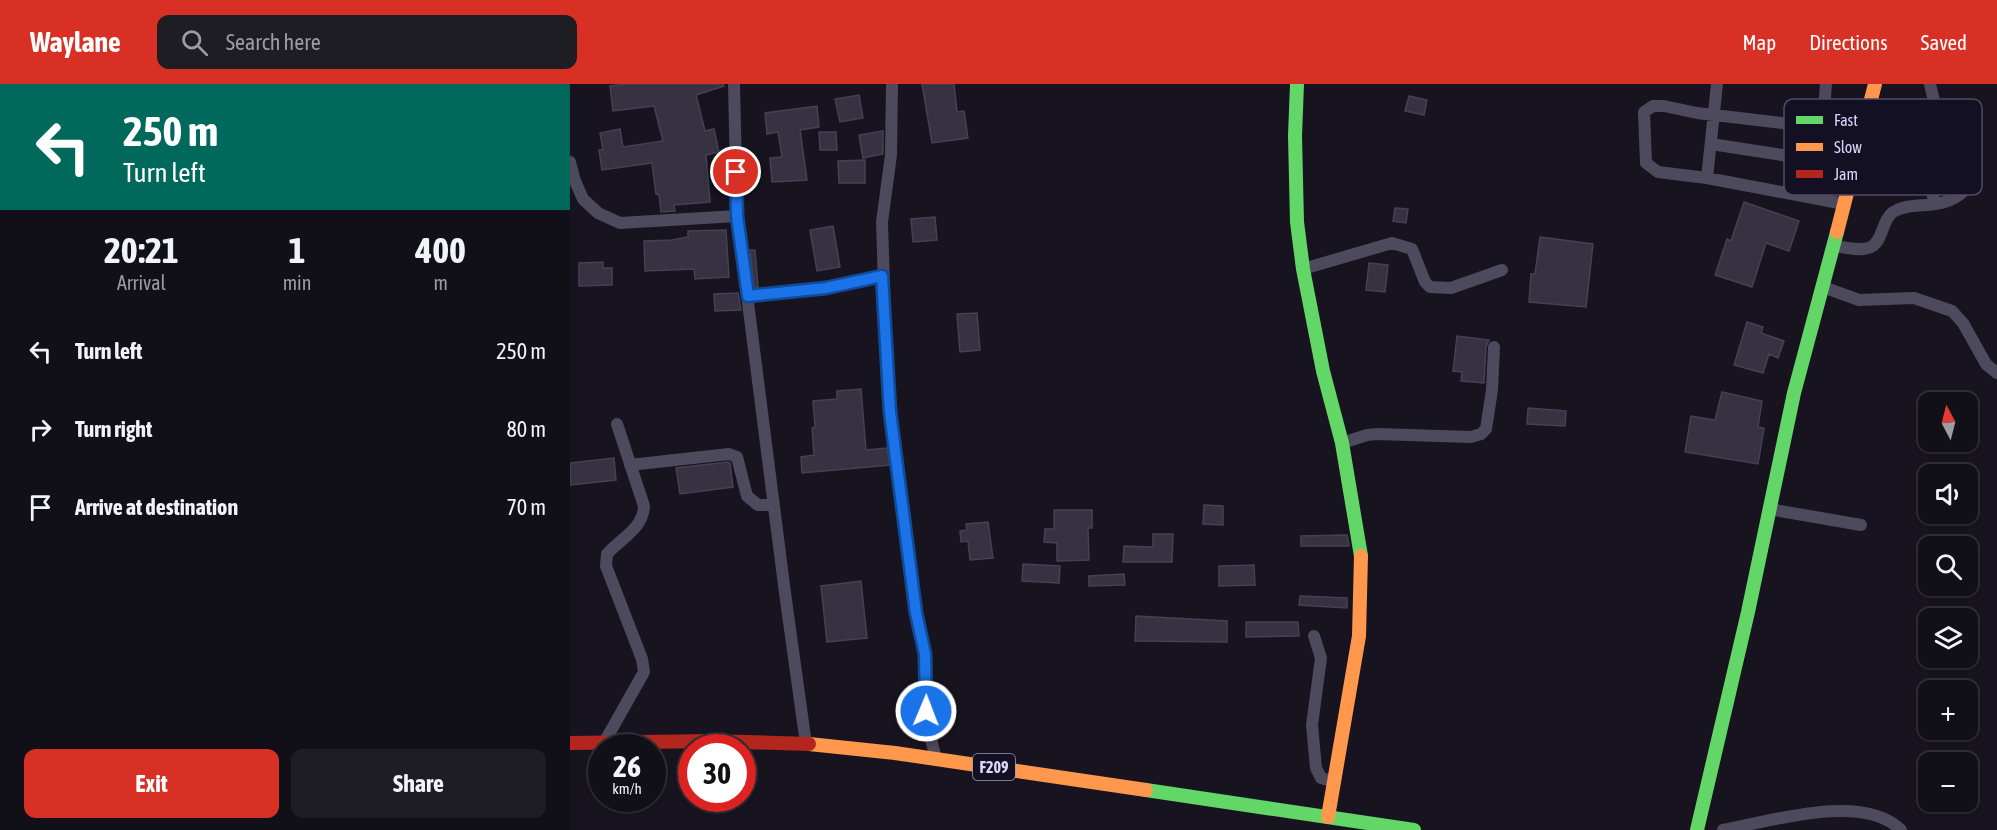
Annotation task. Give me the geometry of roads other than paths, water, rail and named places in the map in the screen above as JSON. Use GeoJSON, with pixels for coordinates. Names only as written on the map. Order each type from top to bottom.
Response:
{"type":"FeatureCollection","features":[{"type":"Feature","properties":{"kind":"street"},"geometry":{"type":"LineString","coordinates":[[734,84],[737,216],[806,744]]}},
{"type":"Feature","properties":{"kind":"street"},"geometry":{"type":"LineString","coordinates":[[892,84],[891,155],[882,222],[882,276],[890,412],[916,613],[925,654],[926,711],[936,759]]}},
{"type":"Feature","properties":{"kind":"street"},"geometry":{"type":"LineString","coordinates":[[1297,84],[1295,136],[1297,222],[1303,269],[1323,371],[1342,443],[1362,563],[1359,636],[1328,817]]}},
{"type":"Feature","properties":{"kind":"street"},"geometry":{"type":"LineString","coordinates":[[1707,178],[1717,84]]}},
{"type":"Feature","properties":{"kind":"street"},"geometry":{"type":"LineString","coordinates":[[1825,99],[1826,84]]}},
{"type":"Feature","properties":{"kind":"street"},"geometry":{"type":"LineString","coordinates":[[1871,99],[1875,84]]}},
{"type":"Feature","properties":{"kind":"street"},"geometry":{"type":"LineString","coordinates":[[1930,84],[1934,99]]}},
{"type":"Feature","properties":{"kind":"street"},"geometry":{"type":"LineString","coordinates":[[1784,123],[1697,113],[1653,105],[1644,112],[1646,164],[1658,172],[1707,178],[1784,193]]}},
{"type":"Feature","properties":{"kind":"street"},"geometry":{"type":"LineString","coordinates":[[1711,144],[1784,155]]}},
{"type":"Feature","properties":{"kind":"street"},"geometry":{"type":"LineString","coordinates":[[570,162],[575,182],[583,199],[598,213],[620,222],[737,216]]}},
{"type":"Feature","properties":{"kind":"street"},"geometry":{"type":"LineString","coordinates":[[1792,195],[1844,204]]}},
{"type":"Feature","properties":{"kind":"street"},"geometry":{"type":"LineString","coordinates":[[1817,200],[1818,195]]}},
{"type":"Feature","properties":{"kind":"street"},"geometry":{"type":"LineString","coordinates":[[1697,830],[1748,612],[1794,393],[1846,195]]}},
{"type":"Feature","properties":{"kind":"street"},"geometry":{"type":"LineString","coordinates":[[1932,195],[1935,204]]}},
{"type":"Feature","properties":{"kind":"street"},"geometry":{"type":"LineString","coordinates":[[1834,246],[1870,248],[1892,213],[1900,209],[1947,202],[1958,195]]}},
{"type":"Feature","properties":{"kind":"street"},"geometry":{"type":"LineString","coordinates":[[1303,269],[1392,243],[1412,249],[1425,282],[1430,287],[1451,288],[1502,270]]}},
{"type":"Feature","properties":{"kind":"street"},"geometry":{"type":"LineString","coordinates":[[748,296],[826,288],[882,276]]}},
{"type":"Feature","properties":{"kind":"street"},"geometry":{"type":"LineString","coordinates":[[1823,287],[1859,300],[1914,298],[1952,311],[1963,322],[1986,364],[1997,373]]}},
{"type":"Feature","properties":{"kind":"street"},"geometry":{"type":"LineString","coordinates":[[1342,443],[1377,434],[1471,437],[1481,434],[1486,429],[1494,347]]}},
{"type":"Feature","properties":{"kind":"street"},"geometry":{"type":"LineString","coordinates":[[609,734],[644,672],[642,659],[605,560],[607,554],[638,525],[644,516],[644,506],[617,424]]}},
{"type":"Feature","properties":{"kind":"street"},"geometry":{"type":"LineString","coordinates":[[630,465],[729,454],[737,457],[747,496],[758,505],[774,505]]}},
{"type":"Feature","properties":{"kind":"street"},"geometry":{"type":"LineString","coordinates":[[1770,509],[1862,525]]}},
{"type":"Feature","properties":{"kind":"street"},"geometry":{"type":"LineString","coordinates":[[1314,636],[1321,658],[1312,724],[1316,768],[1321,778],[1335,782]]}},
{"type":"Feature","properties":{"kind":"street","name":"F209"},"geometry":{"type":"LineString","coordinates":[[570,742],[588,741]]}},
{"type":"Feature","properties":{"kind":"street","name":"F209"},"geometry":{"type":"LineString","coordinates":[[666,741],[806,744],[936,759],[1414,830]]}},
{"type":"Feature","properties":{"kind":"street"},"geometry":{"type":"LineString","coordinates":[[1723,830],[1844,810],[1869,813],[1894,823],[1901,830]]}}]}
